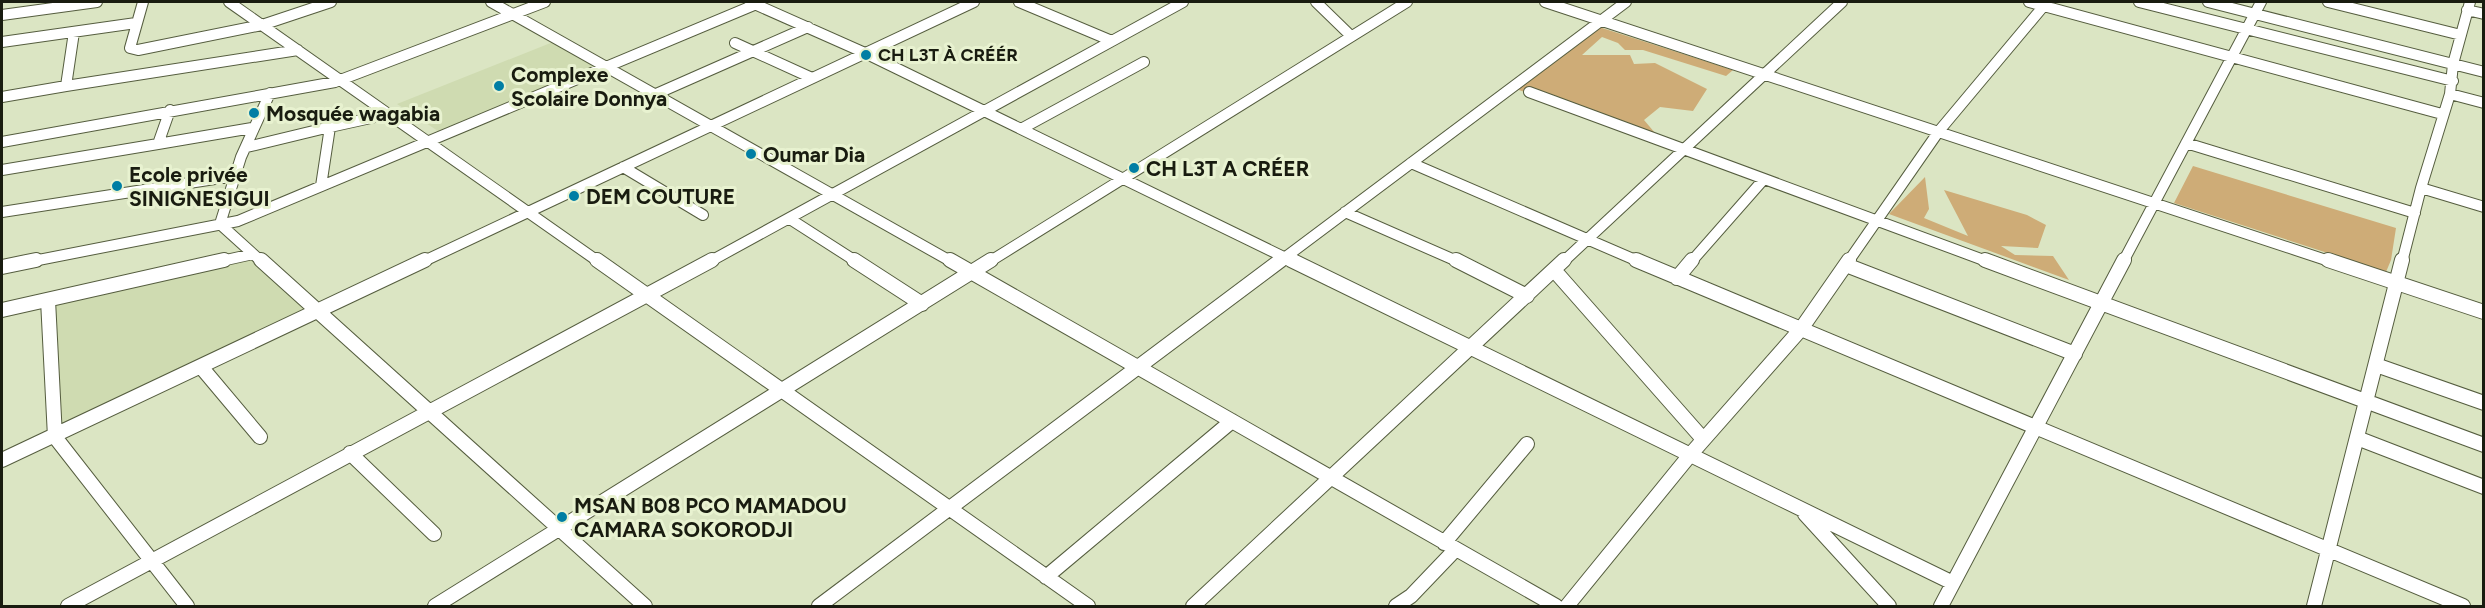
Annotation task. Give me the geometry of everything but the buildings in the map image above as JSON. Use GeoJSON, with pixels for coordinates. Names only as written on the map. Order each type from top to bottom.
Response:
{"type":"FeatureCollection","features":[{"type":"Feature","properties":{"kind":"street"},"geometry":{"type":"LineString","coordinates":[[2,15],[97,2]]}},
{"type":"Feature","properties":{"kind":"street"},"geometry":{"type":"LineString","coordinates":[[143,2],[130,48],[138,50],[262,25],[331,2]]}},
{"type":"Feature","properties":{"kind":"street"},"geometry":{"type":"LineString","coordinates":[[230,2],[1088,606]]}},
{"type":"Feature","properties":{"kind":"street"},"geometry":{"type":"LineString","coordinates":[[491,2],[1556,606]]}},
{"type":"Feature","properties":{"kind":"street"},"geometry":{"type":"LineString","coordinates":[[2,142],[340,80],[545,2]]}},
{"type":"Feature","properties":{"kind":"street"},"geometry":{"type":"LineString","coordinates":[[2,267],[238,221],[757,2],[1953,583]]}},
{"type":"Feature","properties":{"kind":"street"},"geometry":{"type":"LineString","coordinates":[[2,460],[202,368],[316,311],[974,2]]}},
{"type":"Feature","properties":{"kind":"street"},"geometry":{"type":"LineString","coordinates":[[1019,2],[1112,41]]}},
{"type":"Feature","properties":{"kind":"street"},"geometry":{"type":"LineString","coordinates":[[68,606],[790,219],[1183,2]]}},
{"type":"Feature","properties":{"kind":"street"},"geometry":{"type":"LineString","coordinates":[[1316,2],[1351,36]]}},
{"type":"Feature","properties":{"kind":"street"},"geometry":{"type":"LineString","coordinates":[[435,606],[1407,2]]}},
{"type":"Feature","properties":{"kind":"street"},"geometry":{"type":"LineString","coordinates":[[1545,2],[1603,19],[2484,312]]}},
{"type":"Feature","properties":{"kind":"street"},"geometry":{"type":"LineString","coordinates":[[819,606],[1626,2]]}},
{"type":"Feature","properties":{"kind":"street"},"geometry":{"type":"LineString","coordinates":[[1193,606],[1842,2]]}},
{"type":"Feature","properties":{"kind":"street"},"geometry":{"type":"LineString","coordinates":[[2029,2],[2045,4],[2442,114]]}},
{"type":"Feature","properties":{"kind":"street"},"geometry":{"type":"LineString","coordinates":[[2139,2],[2453,81]]}},
{"type":"Feature","properties":{"kind":"street"},"geometry":{"type":"LineString","coordinates":[[2208,2],[2484,72]]}},
{"type":"Feature","properties":{"kind":"street"},"geometry":{"type":"LineString","coordinates":[[1941,606],[2261,2]]}},
{"type":"Feature","properties":{"kind":"street"},"geometry":{"type":"LineString","coordinates":[[2328,2],[2461,34]]}},
{"type":"Feature","properties":{"kind":"street"},"geometry":{"type":"LineString","coordinates":[[1567,606],[1703,439],[1801,329],[1939,131],[2045,4]]}},
{"type":"Feature","properties":{"kind":"street"},"geometry":{"type":"LineString","coordinates":[[2314,606],[2421,188],[2450,94],[2453,64],[2469,6],[2484,14]]}},
{"type":"Feature","properties":{"kind":"street"},"geometry":{"type":"LineString","coordinates":[[2,42],[136,24]]}},
{"type":"Feature","properties":{"kind":"street"},"geometry":{"type":"LineString","coordinates":[[656,94],[807,27]]}},
{"type":"Feature","properties":{"kind":"street"},"geometry":{"type":"LineString","coordinates":[[66,86],[74,32]]}},
{"type":"Feature","properties":{"kind":"street"},"geometry":{"type":"LineString","coordinates":[[735,43],[812,78]]}},
{"type":"Feature","properties":{"kind":"street"},"geometry":{"type":"LineString","coordinates":[[2,97],[298,50]]}},
{"type":"Feature","properties":{"kind":"street"},"geometry":{"type":"LineString","coordinates":[[1021,129],[1144,62]]}},
{"type":"Feature","properties":{"kind":"street"},"geometry":{"type":"LineString","coordinates":[[1528,92],[2484,445]]}},
{"type":"Feature","properties":{"kind":"street"},"geometry":{"type":"LineString","coordinates":[[220,225],[234,176],[247,147],[252,128],[270,93]]}},
{"type":"Feature","properties":{"kind":"street"},"geometry":{"type":"LineString","coordinates":[[2450,94],[2484,103]]}},
{"type":"Feature","properties":{"kind":"street"},"geometry":{"type":"LineString","coordinates":[[158,144],[170,110]]}},
{"type":"Feature","properties":{"kind":"street"},"geometry":{"type":"LineString","coordinates":[[247,147],[389,114]]}},
{"type":"Feature","properties":{"kind":"street"},"geometry":{"type":"LineString","coordinates":[[321,186],[330,127]]}},
{"type":"Feature","properties":{"kind":"street"},"geometry":{"type":"LineString","coordinates":[[2,170],[252,128]]}},
{"type":"Feature","properties":{"kind":"street"},"geometry":{"type":"LineString","coordinates":[[2186,144],[2415,213]]}},
{"type":"Feature","properties":{"kind":"street"},"geometry":{"type":"LineString","coordinates":[[1411,163],[1677,278],[2463,606]]}},
{"type":"Feature","properties":{"kind":"street"},"geometry":{"type":"LineString","coordinates":[[623,167],[703,216]]}},
{"type":"Feature","properties":{"kind":"street"},"geometry":{"type":"LineString","coordinates":[[2,212],[234,176]]}},
{"type":"Feature","properties":{"kind":"street"},"geometry":{"type":"LineString","coordinates":[[1677,278],[1764,179]]}},
{"type":"Feature","properties":{"kind":"street"},"geometry":{"type":"LineString","coordinates":[[2421,188],[2484,207]]}},
{"type":"Feature","properties":{"kind":"street"},"geometry":{"type":"LineString","coordinates":[[1345,212],[1447,256],[1527,296]]}},
{"type":"Feature","properties":{"kind":"street"},"geometry":{"type":"LineString","coordinates":[[790,219],[922,304]]}},
{"type":"Feature","properties":{"kind":"street"},"geometry":{"type":"LineString","coordinates":[[220,225],[645,606]]}},
{"type":"Feature","properties":{"kind":"street"},"geometry":{"type":"LineString","coordinates":[[2,310],[252,254]]}},
{"type":"Feature","properties":{"kind":"street"},"geometry":{"type":"LineString","coordinates":[[1846,265],[2075,354]]}},
{"type":"Feature","properties":{"kind":"street"},"geometry":{"type":"LineString","coordinates":[[1554,270],[1703,439]]}},
{"type":"Feature","properties":{"kind":"street"},"geometry":{"type":"LineString","coordinates":[[48,300],[55,437],[187,606]]}},
{"type":"Feature","properties":{"kind":"street"},"geometry":{"type":"LineString","coordinates":[[2376,365],[2484,403]]}},
{"type":"Feature","properties":{"kind":"street"},"geometry":{"type":"LineString","coordinates":[[202,368],[260,437]]}},
{"type":"Feature","properties":{"kind":"street"},"geometry":{"type":"LineString","coordinates":[[1046,577],[1232,421]]}},
{"type":"Feature","properties":{"kind":"street"},"geometry":{"type":"LineString","coordinates":[[2357,438],[2484,487]]}},
{"type":"Feature","properties":{"kind":"street"},"geometry":{"type":"LineString","coordinates":[[1396,606],[1411,596],[1527,444]]}},
{"type":"Feature","properties":{"kind":"street"},"geometry":{"type":"LineString","coordinates":[[350,453],[434,534]]}},
{"type":"Feature","properties":{"kind":"street"},"geometry":{"type":"LineString","coordinates":[[1800,508],[1889,606]]}},
{"type":"Feature","properties":{"kind":"shaded area"},"geometry":{"type":"Polygon","coordinates":[[[1599,27],[1733,70],[1726,76],[1643,50],[1625,50],[1618,43],[1602,37],[1582,55],[1630,55],[1634,64],[1655,63],[1707,89],[1693,111],[1660,107],[1644,120],[1661,140],[1516,89],[1599,27]]]}},
{"type":"Feature","properties":{"kind":"shaded area","name":"Complexe Scolaire Donnya"},"geometry":{"type":"Polygon","coordinates":[[[553,42],[598,68],[441,133],[397,104],[553,42]]]}},
{"type":"Feature","properties":{"kind":"shaded area"},"geometry":{"type":"Polygon","coordinates":[[[2193,166],[2396,228],[2391,260],[2386,272],[2174,203],[2193,166]]]}},
{"type":"Feature","properties":{"kind":"shaded area"},"geometry":{"type":"Polygon","coordinates":[[[1925,177],[1929,209],[1924,218],[1968,236],[1944,190],[2027,215],[2046,225],[2038,248],[2001,246],[2015,255],[2053,256],[2069,280],[1889,214],[1925,177]]]}},
{"type":"Feature","properties":{"kind":"shaded area"},"geometry":{"type":"Polygon","coordinates":[[[250,255],[313,312],[57,434],[53,301],[250,255]]]}},
{"type":"Feature","properties":{"kind":"place","name":"CH L3T À CRÉÉR"},"geometry":{"type":"Point","coordinates":[866,55]}},
{"type":"Feature","properties":{"kind":"place","name":"Complexe Scolaire Donnya"},"geometry":{"type":"Point","coordinates":[499,86]}},
{"type":"Feature","properties":{"kind":"place","name":"Mosquée wagabia"},"geometry":{"type":"Point","coordinates":[254,113]}},
{"type":"Feature","properties":{"kind":"place","name":"Oumar Dia"},"geometry":{"type":"Point","coordinates":[751,154]}},
{"type":"Feature","properties":{"kind":"place","name":"CH L3T A CRÉER"},"geometry":{"type":"Point","coordinates":[1134,168]}},
{"type":"Feature","properties":{"kind":"place","name":"Ecole privée SINIGNESIGUI"},"geometry":{"type":"Point","coordinates":[117,186]}},
{"type":"Feature","properties":{"kind":"place","name":"DEM COUTURE"},"geometry":{"type":"Point","coordinates":[574,196]}},
{"type":"Feature","properties":{"kind":"place","name":"MSAN B08 PCO MAMADOU CAMARA SOKORODJI"},"geometry":{"type":"Point","coordinates":[562,517]}}]}
